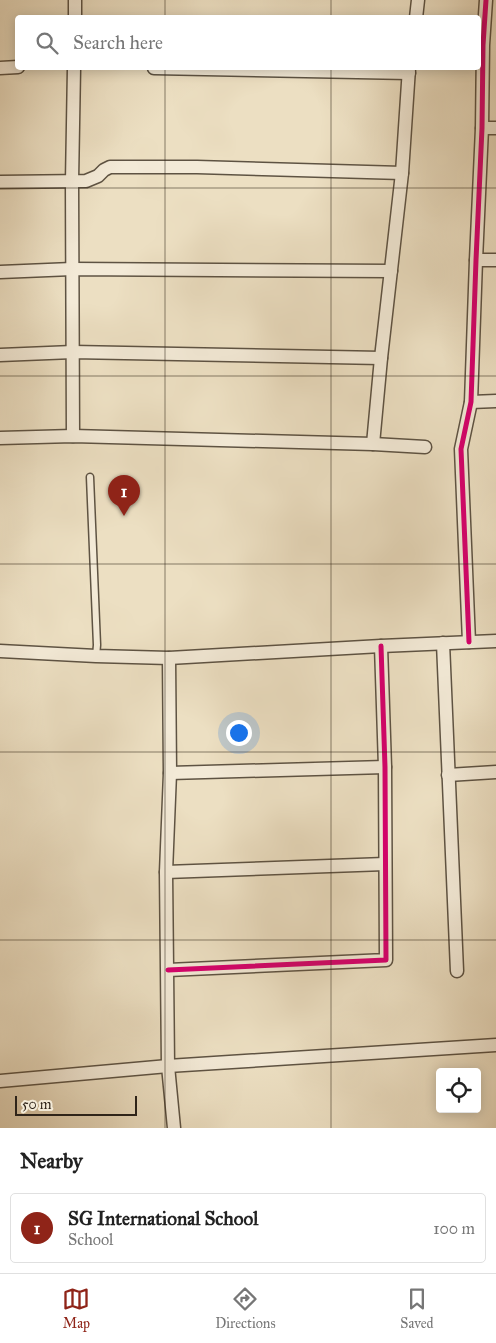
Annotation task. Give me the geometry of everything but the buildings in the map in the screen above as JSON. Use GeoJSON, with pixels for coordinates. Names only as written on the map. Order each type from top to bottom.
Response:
{"type":"FeatureCollection","features":[{"type":"Feature","properties":{"kind":"street"},"geometry":{"type":"LineString","coordinates":[[75,15],[76,0]]}},
{"type":"Feature","properties":{"kind":"street"},"geometry":{"type":"LineString","coordinates":[[416,15],[418,0]]}},
{"type":"Feature","properties":{"kind":"street"},"geometry":{"type":"LineString","coordinates":[[469,642],[461,449],[471,402],[486,0]]}},
{"type":"Feature","properties":{"kind":"street"},"geometry":{"type":"LineString","coordinates":[[0,68],[15,68]]}},
{"type":"Feature","properties":{"kind":"street"},"geometry":{"type":"LineString","coordinates":[[73,436],[72,181],[74,70]]}},
{"type":"Feature","properties":{"kind":"street"},"geometry":{"type":"LineString","coordinates":[[374,444],[381,358],[402,173],[409,70]]}},
{"type":"Feature","properties":{"kind":"street"},"geometry":{"type":"LineString","coordinates":[[482,128],[496,128]]}},
{"type":"Feature","properties":{"kind":"street"},"geometry":{"type":"LineString","coordinates":[[0,182],[86,181],[98,176],[110,167],[197,167],[402,173]]}},
{"type":"Feature","properties":{"kind":"street"},"geometry":{"type":"LineString","coordinates":[[476,260],[496,260]]}},
{"type":"Feature","properties":{"kind":"street"},"geometry":{"type":"LineString","coordinates":[[0,272],[72,269],[391,271]]}},
{"type":"Feature","properties":{"kind":"street"},"geometry":{"type":"LineString","coordinates":[[0,355],[72,352],[381,358]]}},
{"type":"Feature","properties":{"kind":"street"},"geometry":{"type":"LineString","coordinates":[[471,402],[496,401]]}},
{"type":"Feature","properties":{"kind":"street"},"geometry":{"type":"LineString","coordinates":[[0,438],[73,436],[425,447]]}},
{"type":"Feature","properties":{"kind":"street"},"geometry":{"type":"LineString","coordinates":[[0,651],[169,658],[496,641]]}},
{"type":"Feature","properties":{"kind":"street"},"geometry":{"type":"LineString","coordinates":[[443,643],[457,971]]}},
{"type":"Feature","properties":{"kind":"street"},"geometry":{"type":"LineString","coordinates":[[168,970],[386,960],[385,767],[381,646]]}},
{"type":"Feature","properties":{"kind":"street"},"geometry":{"type":"LineString","coordinates":[[169,658],[170,773],[166,872],[168,1066],[174,1128]]}},
{"type":"Feature","properties":{"kind":"street"},"geometry":{"type":"LineString","coordinates":[[170,773],[385,767]]}},
{"type":"Feature","properties":{"kind":"street"},"geometry":{"type":"LineString","coordinates":[[448,774],[496,772]]}},
{"type":"Feature","properties":{"kind":"street"},"geometry":{"type":"LineString","coordinates":[[166,872],[385,864]]}},
{"type":"Feature","properties":{"kind":"street"},"geometry":{"type":"LineString","coordinates":[[0,1081],[168,1066],[496,1045]]}},
{"type":"Feature","properties":{"kind":"lane"},"geometry":{"type":"LineString","coordinates":[[90,477],[96,656]]}},
{"type":"Feature","properties":{"kind":"cycle path"},"geometry":{"type":"LineString","coordinates":[[469,642],[461,449],[471,402],[486,0]]}},
{"type":"Feature","properties":{"kind":"cycle path"},"geometry":{"type":"LineString","coordinates":[[168,970],[386,960],[385,767],[381,646]]}},
{"type":"Feature","properties":{"kind":"place","name":"SG International School"},"geometry":{"type":"Point","coordinates":[124,516]}}]}
